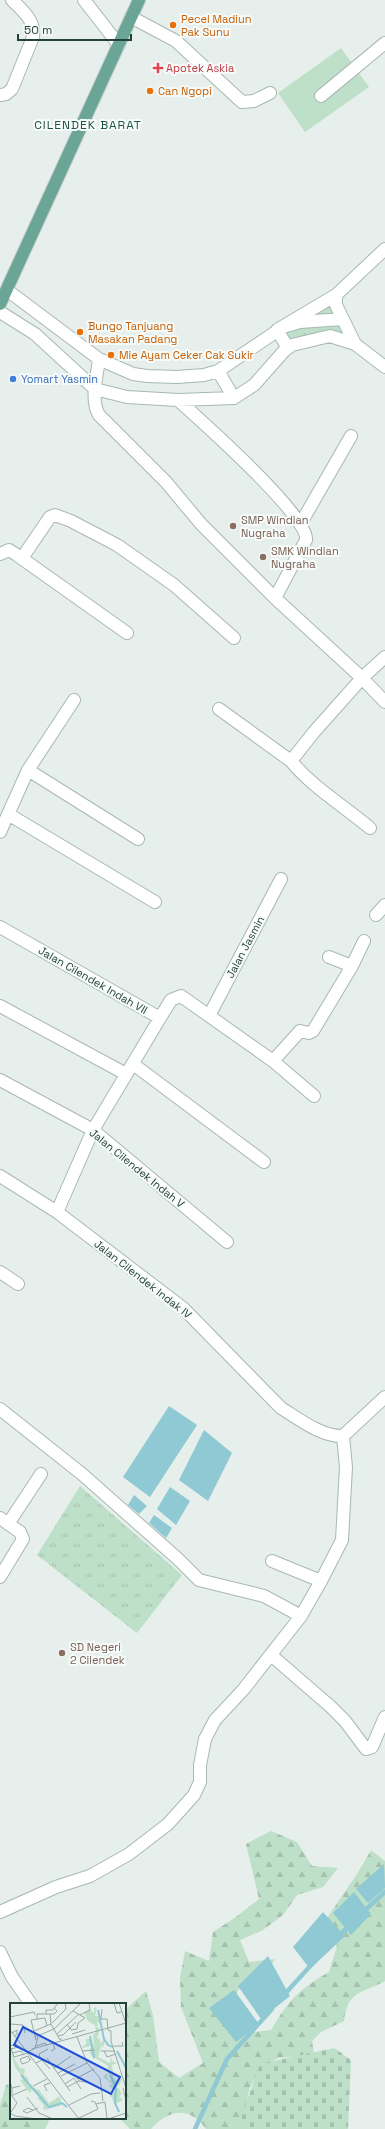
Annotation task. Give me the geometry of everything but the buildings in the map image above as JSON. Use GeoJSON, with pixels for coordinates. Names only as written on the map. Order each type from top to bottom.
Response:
{"type":"FeatureCollection","features":[{"type":"Feature","properties":{"kind":"main road"},"geometry":{"type":"LineString","coordinates":[[0,304],[139,0]]}},
{"type":"Feature","properties":{"kind":"street"},"geometry":{"type":"LineString","coordinates":[[0,95],[6,94],[12,89],[33,37],[34,28],[30,18],[12,0]]}},
{"type":"Feature","properties":{"kind":"street"},"geometry":{"type":"LineString","coordinates":[[84,0],[119,45]]}},
{"type":"Feature","properties":{"kind":"street"},"geometry":{"type":"LineString","coordinates":[[131,17],[176,41],[242,102],[254,101],[270,93]]}},
{"type":"Feature","properties":{"kind":"street"},"geometry":{"type":"LineString","coordinates":[[321,96],[385,43]]}},
{"type":"Feature","properties":{"kind":"street"},"geometry":{"type":"LineString","coordinates":[[7,290],[99,360],[133,374],[147,376],[204,375],[218,371],[277,330],[336,295],[385,249]]}},
{"type":"Feature","properties":{"kind":"street"},"geometry":{"type":"LineString","coordinates":[[336,295],[336,305],[356,344]]}},
{"type":"Feature","properties":{"kind":"street"},"geometry":{"type":"LineString","coordinates":[[0,312],[34,334],[95,389],[127,397],[178,400],[234,398],[254,385],[288,348],[315,338],[330,336],[356,344],[385,367]]}},
{"type":"Feature","properties":{"kind":"street"},"geometry":{"type":"LineString","coordinates":[[34,334],[45,318]]}},
{"type":"Feature","properties":{"kind":"street"},"geometry":{"type":"LineString","coordinates":[[277,330],[300,322],[343,319]]}},
{"type":"Feature","properties":{"kind":"street"},"geometry":{"type":"LineString","coordinates":[[277,330],[288,348]]}},
{"type":"Feature","properties":{"kind":"street"},"geometry":{"type":"LineString","coordinates":[[99,360],[95,389],[96,411],[99,415],[166,482],[200,524],[274,598],[362,678],[385,702]]}},
{"type":"Feature","properties":{"kind":"street"},"geometry":{"type":"LineString","coordinates":[[218,371],[234,398]]}},
{"type":"Feature","properties":{"kind":"street"},"geometry":{"type":"LineString","coordinates":[[178,400],[252,469],[301,523],[307,536],[306,540],[274,598]]}},
{"type":"Feature","properties":{"kind":"street"},"geometry":{"type":"LineString","coordinates":[[301,523],[351,436]]}},
{"type":"Feature","properties":{"kind":"street"},"geometry":{"type":"LineString","coordinates":[[22,558],[50,517],[55,515],[71,521],[117,545],[174,585],[234,638]]}},
{"type":"Feature","properties":{"kind":"street"},"geometry":{"type":"LineString","coordinates":[[0,554],[9,550],[22,558],[127,633]]}},
{"type":"Feature","properties":{"kind":"street"},"geometry":{"type":"LineString","coordinates":[[291,761],[314,732],[362,678],[385,656]]}},
{"type":"Feature","properties":{"kind":"street"},"geometry":{"type":"LineString","coordinates":[[0,832],[28,770],[74,700]]}},
{"type":"Feature","properties":{"kind":"street"},"geometry":{"type":"LineString","coordinates":[[219,709],[291,761],[303,777],[343,805],[370,828]]}},
{"type":"Feature","properties":{"kind":"street"},"geometry":{"type":"LineString","coordinates":[[28,770],[138,839]]}},
{"type":"Feature","properties":{"kind":"street"},"geometry":{"type":"LineString","coordinates":[[8,814],[155,902]]}},
{"type":"Feature","properties":{"kind":"street","name":"Jalan Jasmin"},"geometry":{"type":"LineString","coordinates":[[210,1014],[281,879]]}},
{"type":"Feature","properties":{"kind":"street"},"geometry":{"type":"LineString","coordinates":[[376,915],[385,905]]}},
{"type":"Feature","properties":{"kind":"street","name":"Jalan Cilendek Indah VII"},"geometry":{"type":"LineString","coordinates":[[0,927],[160,1018],[171,1000],[181,996],[210,1014],[273,1061],[314,1096]]}},
{"type":"Feature","properties":{"kind":"street"},"geometry":{"type":"LineString","coordinates":[[273,1061],[300,1031],[309,1033],[314,1031],[352,966],[364,941]]}},
{"type":"Feature","properties":{"kind":"street"},"geometry":{"type":"LineString","coordinates":[[329,957],[352,966]]}},
{"type":"Feature","properties":{"kind":"street"},"geometry":{"type":"LineString","coordinates":[[0,1006],[129,1069],[264,1162]]}},
{"type":"Feature","properties":{"kind":"street"},"geometry":{"type":"LineString","coordinates":[[57,1212],[93,1130],[160,1018]]}},
{"type":"Feature","properties":{"kind":"street","name":"Jalan Cilendek Indah V"},"geometry":{"type":"LineString","coordinates":[[0,1080],[93,1130],[227,1242]]}},
{"type":"Feature","properties":{"kind":"street","name":"Jalan Cilendek Indak IV"},"geometry":{"type":"LineString","coordinates":[[0,1176],[57,1212],[183,1308],[281,1408],[338,1436]]}},
{"type":"Feature","properties":{"kind":"street"},"geometry":{"type":"LineString","coordinates":[[0,1272],[18,1284]]}},
{"type":"Feature","properties":{"kind":"street"},"geometry":{"type":"LineString","coordinates":[[0,1912],[56,1887],[90,1876],[129,1854],[168,1824],[194,1795],[200,1782],[200,1765],[206,1739],[214,1720],[243,1690],[301,1616],[342,1540],[346,1467],[338,1436],[385,1397]]}},
{"type":"Feature","properties":{"kind":"street"},"geometry":{"type":"LineString","coordinates":[[0,1409],[82,1474],[178,1559],[199,1580],[264,1596],[301,1616]]}},
{"type":"Feature","properties":{"kind":"street"},"geometry":{"type":"LineString","coordinates":[[0,1577],[23,1539],[20,1532],[4,1521],[41,1474]]}},
{"type":"Feature","properties":{"kind":"street"},"geometry":{"type":"LineString","coordinates":[[272,1561],[321,1581]]}},
{"type":"Feature","properties":{"kind":"street"},"geometry":{"type":"LineString","coordinates":[[271,1655],[331,1707],[345,1721],[366,1749],[372,1747],[385,1717]]}},
{"type":"Feature","properties":{"kind":"street"},"geometry":{"type":"LineString","coordinates":[[0,1952],[12,1977],[30,2003]]}},
{"type":"Feature","properties":{"kind":"green space"},"geometry":{"type":"Polygon","coordinates":[[[341,48],[369,87],[305,132],[278,93],[341,48]]]}},
{"type":"Feature","properties":{"kind":"green space"},"geometry":{"type":"Polygon","coordinates":[[[336,295],[355,344],[330,336],[292,345],[277,330],[336,295]]]}},
{"type":"Feature","properties":{"kind":"green space"},"geometry":{"type":"Polygon","coordinates":[[[80,1486],[182,1575],[137,1633],[37,1555],[80,1486]]]}},
{"type":"Feature","properties":{"kind":"green space"},"geometry":{"type":"Polygon","coordinates":[[[271,1831],[297,1842],[312,1866],[338,1868],[323,1887],[297,1895],[283,1915],[263,1930],[240,1940],[249,1962],[275,1959],[262,1979],[238,1990],[229,2012],[244,2033],[271,2030],[295,1996],[309,1984],[329,1972],[337,1946],[325,1921],[357,1874],[371,1850],[385,1861],[385,1981],[357,1994],[352,1998],[346,2011],[344,2021],[321,2032],[312,2041],[314,2053],[342,2052],[342,2064],[301,2066],[290,2057],[278,2058],[266,2065],[257,2075],[250,2087],[247,2100],[250,2113],[298,2129],[206,2129],[193,2116],[179,2113],[165,2117],[151,2129],[130,2129],[120,2119],[126,2119],[126,2009],[146,1991],[153,2015],[159,2062],[179,2078],[203,2063],[181,2007],[180,1978],[185,1951],[209,1961],[213,1932],[236,1917],[259,1899],[246,1844],[271,1831]]]}},
{"type":"Feature","properties":{"kind":"green space"},"geometry":{"type":"Polygon","coordinates":[[[334,2048],[351,2060],[348,2129],[237,2129],[260,2064],[334,2048]]]}},
{"type":"Feature","properties":{"kind":"green space"},"geometry":{"type":"Polygon","coordinates":[[[10,2083],[10,2119],[50,2119],[45,2129],[0,2129],[0,2105],[6,2085],[10,2083]]]}},
{"type":"Feature","properties":{"kind":"water"},"geometry":{"type":"Polygon","coordinates":[[[169,1406],[197,1425],[150,1497],[123,1477],[169,1406]]]}},
{"type":"Feature","properties":{"kind":"water"},"geometry":{"type":"Polygon","coordinates":[[[204,1430],[232,1453],[208,1501],[179,1480],[204,1430]]]}},
{"type":"Feature","properties":{"kind":"water"},"geometry":{"type":"Polygon","coordinates":[[[170,1487],[190,1501],[176,1525],[157,1509],[170,1487]]]}},
{"type":"Feature","properties":{"kind":"water"},"geometry":{"type":"Polygon","coordinates":[[[134,1495],[147,1506],[139,1514],[128,1505],[134,1495]]]}},
{"type":"Feature","properties":{"kind":"water"},"geometry":{"type":"Polygon","coordinates":[[[154,1515],[172,1528],[166,1538],[149,1523],[154,1515]]]}},
{"type":"Feature","properties":{"kind":"water"},"geometry":{"type":"Polygon","coordinates":[[[384,1864],[385,1888],[368,1903],[356,1889],[384,1864]]]}},
{"type":"Feature","properties":{"kind":"water"},"geometry":{"type":"Polygon","coordinates":[[[354,1892],[371,1914],[351,1935],[333,1913],[354,1892]]]}},
{"type":"Feature","properties":{"kind":"water"},"geometry":{"type":"Polygon","coordinates":[[[323,1912],[345,1936],[310,1969],[293,1947],[323,1912]]]}},
{"type":"Feature","properties":{"kind":"water"},"geometry":{"type":"Polygon","coordinates":[[[268,1956],[290,1996],[261,2019],[238,1986],[268,1956]]]}},
{"type":"Feature","properties":{"kind":"water"},"geometry":{"type":"Polygon","coordinates":[[[234,1990],[259,2024],[236,2042],[209,2008],[234,1990]]]}},
{"type":"Feature","properties":{"kind":"waterway"},"geometry":{"type":"LineString","coordinates":[[363,1912],[385,1892]]}},
{"type":"Feature","properties":{"kind":"waterway"},"geometry":{"type":"LineString","coordinates":[[337,1937],[349,1926]]}},
{"type":"Feature","properties":{"kind":"waterway"},"geometry":{"type":"LineString","coordinates":[[283,1996],[312,1964]]}},
{"type":"Feature","properties":{"kind":"waterway"},"geometry":{"type":"LineString","coordinates":[[195,2129],[227,2059],[272,2009]]}},
{"type":"Feature","properties":{"kind":"place","name":"Pecel Madiun Pak Sunu"},"geometry":{"type":"Point","coordinates":[173,25]}},
{"type":"Feature","properties":{"kind":"place","name":"Apotek Askia"},"geometry":{"type":"Point","coordinates":[158,68]}},
{"type":"Feature","properties":{"kind":"place","name":"Can Ngopi"},"geometry":{"type":"Point","coordinates":[150,91]}},
{"type":"Feature","properties":{"kind":"place","name":"Bungo Tanjuang Masakan Padang"},"geometry":{"type":"Point","coordinates":[80,332]}},
{"type":"Feature","properties":{"kind":"place","name":"Mie Ayam Ceker Cak Sukir"},"geometry":{"type":"Point","coordinates":[111,355]}},
{"type":"Feature","properties":{"kind":"place","name":"Yomart Yasmin"},"geometry":{"type":"Point","coordinates":[13,379]}},
{"type":"Feature","properties":{"kind":"place","name":"SMP Windian Nugraha"},"geometry":{"type":"Point","coordinates":[233,526]}},
{"type":"Feature","properties":{"kind":"place","name":"SMK Windian Nugraha"},"geometry":{"type":"Point","coordinates":[263,557]}},
{"type":"Feature","properties":{"kind":"place","name":"SD Negeri 2 Cilendek"},"geometry":{"type":"Point","coordinates":[62,1653]}},
{"type":"Feature","properties":{"kind":"district","name":"CILENDEK BARAT"},"geometry":{"type":"Point","coordinates":[88,125]}}]}
